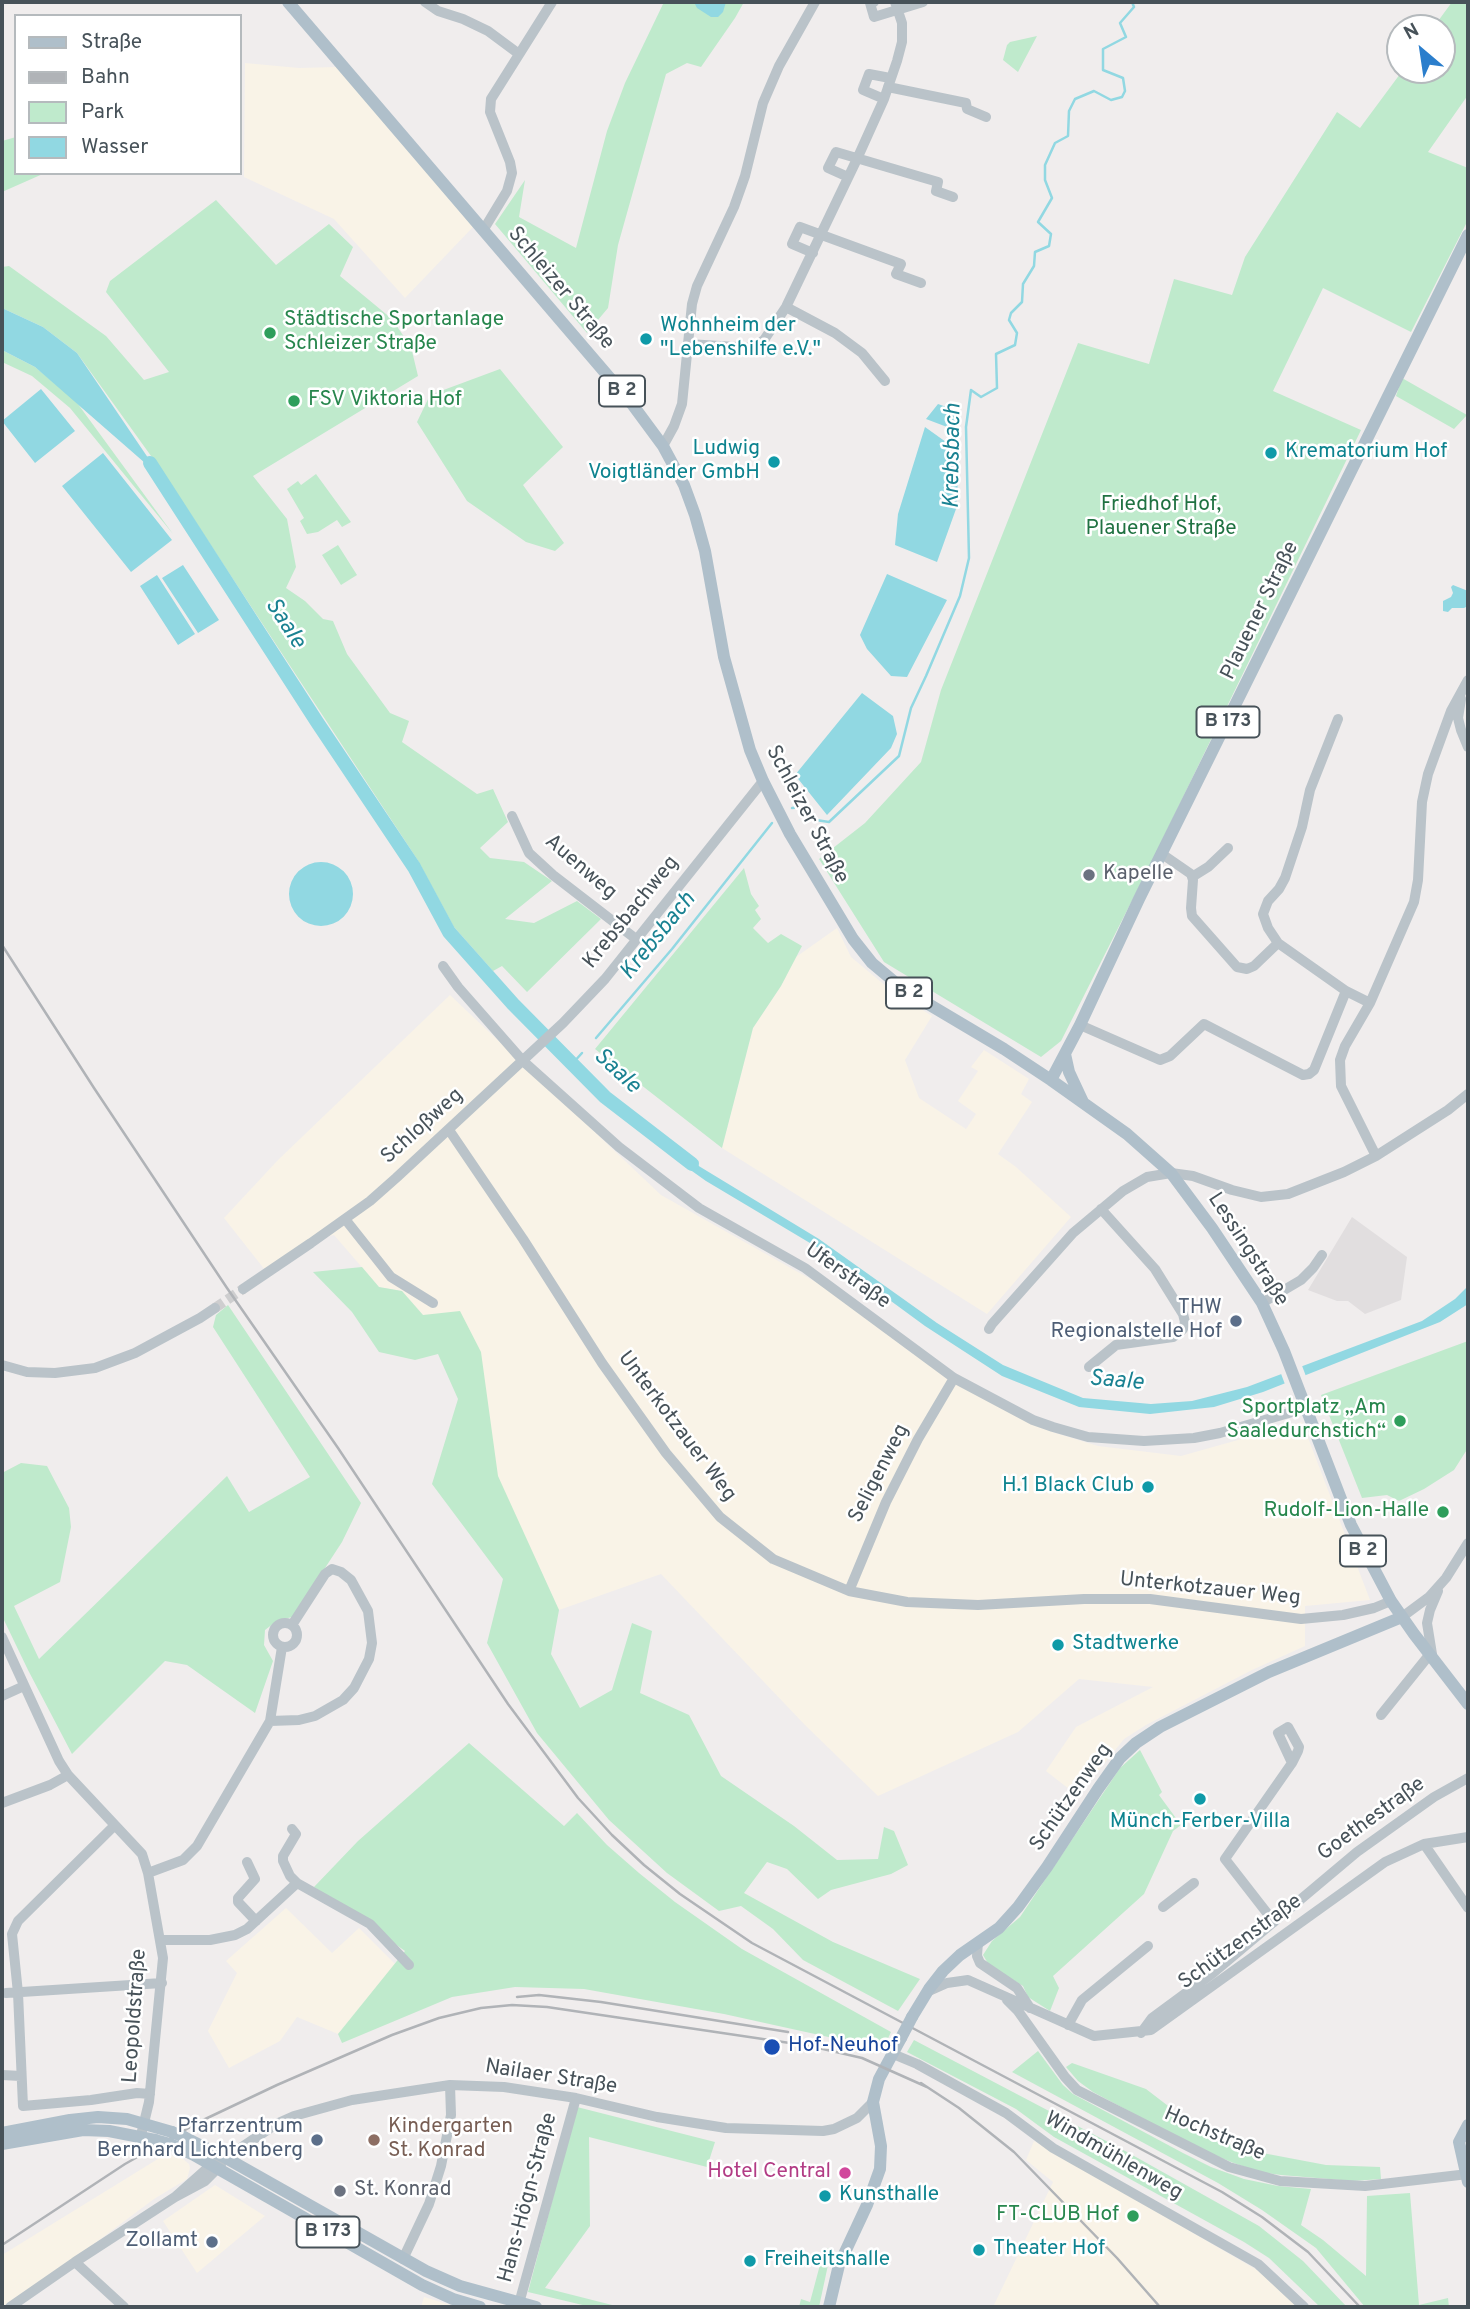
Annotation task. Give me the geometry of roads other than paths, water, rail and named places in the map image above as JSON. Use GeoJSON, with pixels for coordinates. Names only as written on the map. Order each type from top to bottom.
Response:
{"type":"FeatureCollection","features":[{"type":"Feature","properties":{"kind":"main road","name":"Schleizer Straße"},"geometry":{"type":"LineString","coordinates":[[288,2],[632,404],[663,446],[684,485],[695,515],[734,699],[746,740],[763,781],[839,918],[872,963],[914,997],[1003,1049],[1084,1103],[1146,1149],[1171,1173]]}},
{"type":"Feature","properties":{"kind":"main road","name":"Plauener Straße"},"geometry":{"type":"LineString","coordinates":[[1051,1080],[1468,235]]}},
{"type":"Feature","properties":{"kind":"main road"},"geometry":{"type":"LineString","coordinates":[[1065,1054],[1069,1072],[1084,1103]]}},
{"type":"Feature","properties":{"kind":"main road","name":"Lessingstraße"},"geometry":{"type":"LineString","coordinates":[[1171,1173],[1262,1303],[1304,1403]]}},
{"type":"Feature","properties":{"kind":"main road","name":"B 2"},"geometry":{"type":"LineString","coordinates":[[1304,1403],[1351,1525],[1391,1601],[1468,1704]]}},
{"type":"Feature","properties":{"kind":"main road","name":"Schützenweg"},"geometry":{"type":"LineString","coordinates":[[924,1996],[951,1963],[999,1928],[1018,1906],[1098,1789],[1136,1743],[1151,1732],[1260,1676],[1402,1618]]}},
{"type":"Feature","properties":{"kind":"main road"},"geometry":{"type":"LineString","coordinates":[[830,2307],[839,2265],[867,2205],[880,2169],[881,2146],[873,2102],[879,2079],[924,1996]]}},
{"type":"Feature","properties":{"kind":"main road","name":"B 173"},"geometry":{"type":"LineString","coordinates":[[2,2133],[98,2117],[145,2123],[175,2137],[396,2272],[453,2299],[480,2307]]}},
{"type":"Feature","properties":{"kind":"main road"},"geometry":{"type":"LineString","coordinates":[[1468,2125],[1459,2142],[1468,2177]]}},
{"type":"Feature","properties":{"kind":"main road","name":"B 173"},"geometry":{"type":"LineString","coordinates":[[2,2144],[83,2130],[109,2131],[156,2140],[175,2137]]}},
{"type":"Feature","properties":{"kind":"main road","name":"B 173"},"geometry":{"type":"LineString","coordinates":[[219,2164],[460,2286],[519,2305],[536,2307]]}},
{"type":"Feature","properties":{"kind":"street"},"geometry":{"type":"LineString","coordinates":[[425,2],[438,11],[488,31],[519,54]]}},
{"type":"Feature","properties":{"kind":"street"},"geometry":{"type":"LineString","coordinates":[[484,229],[507,191],[512,173],[490,112],[491,99],[552,2]]}},
{"type":"Feature","properties":{"kind":"street"},"geometry":{"type":"LineString","coordinates":[[663,446],[682,404],[692,304],[697,286],[734,207],[745,176],[763,103],[779,66],[816,2]]}},
{"type":"Feature","properties":{"kind":"street"},"geometry":{"type":"LineString","coordinates":[[874,2],[870,4],[874,17],[896,6],[923,2]]}},
{"type":"Feature","properties":{"kind":"street"},"geometry":{"type":"LineString","coordinates":[[688,344],[752,348],[764,340],[786,307],[884,99],[902,42],[902,23],[896,6]]}},
{"type":"Feature","properties":{"kind":"street"},"geometry":{"type":"LineString","coordinates":[[884,99],[863,90],[869,75],[966,103],[967,109],[986,117]]}},
{"type":"Feature","properties":{"kind":"street"},"geometry":{"type":"LineString","coordinates":[[848,177],[828,168],[836,152],[938,182],[936,191],[953,197]]}},
{"type":"Feature","properties":{"kind":"street"},"geometry":{"type":"LineString","coordinates":[[813,253],[792,244],[800,227],[901,264],[897,274],[921,283]]}},
{"type":"Feature","properties":{"kind":"street"},"geometry":{"type":"LineString","coordinates":[[786,307],[835,333],[862,353],[885,381]]}},
{"type":"Feature","properties":{"kind":"street"},"geometry":{"type":"LineString","coordinates":[[1467,682],[1460,701],[1458,718],[1468,747]]}},
{"type":"Feature","properties":{"kind":"street"},"geometry":{"type":"LineString","coordinates":[[1376,1156],[1341,1086],[1339,1060],[1370,1003],[1414,902],[1418,880],[1422,802],[1428,774],[1446,723],[1467,682]]}},
{"type":"Feature","properties":{"kind":"street"},"geometry":{"type":"LineString","coordinates":[[1338,719],[1310,790],[1285,878],[1264,906],[1264,920],[1278,943],[1346,991],[1370,1003]]}},
{"type":"Feature","properties":{"kind":"street","name":"Krebsbachweg"},"geometry":{"type":"LineString","coordinates":[[527,1057],[605,979],[763,781]]}},
{"type":"Feature","properties":{"kind":"street","name":"Auenweg"},"geometry":{"type":"LineString","coordinates":[[512,816],[529,853],[553,875],[636,939]]}},
{"type":"Feature","properties":{"kind":"street"},"geometry":{"type":"LineString","coordinates":[[1192,877],[1208,867],[1228,848]]}},
{"type":"Feature","properties":{"kind":"street"},"geometry":{"type":"LineString","coordinates":[[1162,854],[1188,871],[1192,877],[1192,916],[1237,967],[1247,969],[1254,966],[1278,943]]}},
{"type":"Feature","properties":{"kind":"street","name":"Uferstraße"},"geometry":{"type":"LineString","coordinates":[[443,966],[458,987],[619,1147],[699,1208],[805,1268],[954,1378],[1033,1420],[1088,1437],[1143,1441],[1194,1438],[1247,1426],[1304,1403]]}},
{"type":"Feature","properties":{"kind":"street"},"geometry":{"type":"LineString","coordinates":[[1080,1025],[1160,1060],[1170,1056],[1204,1024],[1303,1075],[1314,1070],[1346,991]]}},
{"type":"Feature","properties":{"kind":"street","name":"Schloßweg"},"geometry":{"type":"LineString","coordinates":[[243,1289],[345,1219],[396,1178],[527,1057]]}},
{"type":"Feature","properties":{"kind":"street"},"geometry":{"type":"LineString","coordinates":[[989,1329],[1073,1233],[1134,1184],[1147,1177],[1171,1173],[1206,1179],[1247,1195],[1276,1197],[1344,1172],[1376,1156],[1468,1094]]}},
{"type":"Feature","properties":{"kind":"street","name":"Unterkotzauer Weg"},"geometry":{"type":"LineString","coordinates":[[449,1130],[603,1363],[666,1453],[720,1517],[773,1559],[849,1591],[907,1602],[978,1605],[1084,1599],[1150,1599],[1301,1619],[1343,1615],[1391,1601]]}},
{"type":"Feature","properties":{"kind":"street"},"geometry":{"type":"LineString","coordinates":[[1089,1367],[1116,1345],[1174,1337],[1183,1329],[1185,1322],[1183,1314],[1155,1269],[1101,1209]]}},
{"type":"Feature","properties":{"kind":"street"},"geometry":{"type":"LineString","coordinates":[[345,1219],[391,1277],[433,1303]]}},
{"type":"Feature","properties":{"kind":"street"},"geometry":{"type":"LineString","coordinates":[[1262,1303],[1301,1280],[1322,1255]]}},
{"type":"Feature","properties":{"kind":"street"},"geometry":{"type":"LineString","coordinates":[[2,1365],[27,1372],[55,1373],[95,1368],[135,1353],[215,1308]]}},
{"type":"Feature","properties":{"kind":"street","name":"Seligenweg"},"geometry":{"type":"LineString","coordinates":[[849,1591],[886,1502],[918,1439],[954,1378]]}},
{"type":"Feature","properties":{"kind":"street"},"geometry":{"type":"LineString","coordinates":[[1381,1715],[1432,1658],[1427,1623],[1436,1596],[1468,1543]]}},
{"type":"Feature","properties":{"kind":"street"},"geometry":{"type":"LineString","coordinates":[[270,1721],[299,1720],[329,1709],[343,1700],[354,1688],[369,1659],[372,1643],[368,1611],[351,1580],[341,1572],[332,1569],[325,1574],[292,1625]]}},
{"type":"Feature","properties":{"kind":"street"},"geometry":{"type":"LineString","coordinates":[[1402,1618],[1429,1597],[1446,1578]]}},
{"type":"Feature","properties":{"kind":"street"},"geometry":{"type":"LineString","coordinates":[[282,1623],[292,1625],[297,1633],[296,1640],[292,1645],[282,1647],[273,1640],[272,1633],[275,1627],[282,1623]]}},
{"type":"Feature","properties":{"kind":"street","name":"Leopoldstraße"},"geometry":{"type":"LineString","coordinates":[[2,1637],[68,1775],[142,1854],[148,1873],[161,1940],[162,1983],[150,2094],[140,2136]]}},
{"type":"Feature","properties":{"kind":"street"},"geometry":{"type":"LineString","coordinates":[[148,1873],[183,1860],[197,1846],[270,1721],[282,1647]]}},
{"type":"Feature","properties":{"kind":"street"},"geometry":{"type":"LineString","coordinates":[[2,1696],[24,1686]]}},
{"type":"Feature","properties":{"kind":"street"},"geometry":{"type":"LineString","coordinates":[[1274,1922],[1225,1859],[1292,1763]]}},
{"type":"Feature","properties":{"kind":"street"},"geometry":{"type":"LineString","coordinates":[[2,1802],[51,1785],[68,1775]]}},
{"type":"Feature","properties":{"kind":"street","name":"Goethestraße"},"geometry":{"type":"LineString","coordinates":[[1141,2032],[1152,2018],[1213,1973],[1357,1852],[1434,1797],[1468,1778]]}},
{"type":"Feature","properties":{"kind":"street"},"geometry":{"type":"LineString","coordinates":[[114,1826],[18,1921],[12,1934],[18,1993],[23,2106],[137,2093],[150,2094]]}},
{"type":"Feature","properties":{"kind":"street"},"geometry":{"type":"LineString","coordinates":[[292,1829],[296,1834],[283,1856],[290,1876],[297,1883],[370,1924],[410,1965]]}},
{"type":"Feature","properties":{"kind":"street","name":"Schützenstraße"},"geometry":{"type":"LineString","coordinates":[[924,1996],[936,1987],[957,1980],[968,1980],[1094,2036],[1141,2032],[1158,2027],[1385,1861],[1424,1844],[1468,1837]]}},
{"type":"Feature","properties":{"kind":"street"},"geometry":{"type":"LineString","coordinates":[[1424,1844],[1468,1908]]}},
{"type":"Feature","properties":{"kind":"street"},"geometry":{"type":"LineString","coordinates":[[247,1862],[255,1879],[237,1898],[237,1902],[256,1921]]}},
{"type":"Feature","properties":{"kind":"street"},"geometry":{"type":"LineString","coordinates":[[161,1940],[223,1938],[247,1928],[297,1883]]}},
{"type":"Feature","properties":{"kind":"street"},"geometry":{"type":"LineString","coordinates":[[1163,1907],[1194,1883]]}},
{"type":"Feature","properties":{"kind":"street","name":"Schützenstraße"},"geometry":{"type":"LineString","coordinates":[[978,1942],[976,1956],[981,1963],[1017,1988],[1030,2008]]}},
{"type":"Feature","properties":{"kind":"street"},"geometry":{"type":"LineString","coordinates":[[1068,2025],[1082,2000],[1148,1946]]}},
{"type":"Feature","properties":{"kind":"street"},"geometry":{"type":"LineString","coordinates":[[6,1993],[162,1983]]}},
{"type":"Feature","properties":{"kind":"street","name":"Hochstraße"},"geometry":{"type":"LineString","coordinates":[[1001,1994],[1018,2011],[1071,2084],[1085,2095],[1209,2158],[1245,2173],[1319,2184],[1388,2185],[1468,2177]]}},
{"type":"Feature","properties":{"kind":"street","name":"Windmühlenweg"},"geometry":{"type":"LineString","coordinates":[[893,2054],[917,2064],[1006,2113],[1054,2148],[1258,2264],[1304,2307]]}},
{"type":"Feature","properties":{"kind":"street"},"geometry":{"type":"LineString","coordinates":[[2,2075],[21,2076]]}},
{"type":"Feature","properties":{"kind":"street"},"geometry":{"type":"LineString","coordinates":[[403,2259],[429,2204],[441,2166],[451,2115],[450,2085]]}},
{"type":"Feature","properties":{"kind":"street","name":"Nailaer Straße"},"geometry":{"type":"LineString","coordinates":[[10,2307],[175,2197],[276,2124],[294,2116],[352,2100],[450,2085],[504,2087],[576,2098],[698,2125],[823,2131],[851,2121],[873,2102]]}},
{"type":"Feature","properties":{"kind":"street","name":"Hans-Högn-Straße"},"geometry":{"type":"LineString","coordinates":[[519,2305],[576,2098]]}},
{"type":"Feature","properties":{"kind":"street"},"geometry":{"type":"LineString","coordinates":[[75,2262],[124,2307]]}},
{"type":"Feature","properties":{"kind":"water"},"geometry":{"type":"Polygon","coordinates":[[[694,2],[726,2],[718,17],[711,17],[697,8],[694,2]]]}},
{"type":"Feature","properties":{"kind":"water"},"geometry":{"type":"Polygon","coordinates":[[[2,308],[43,327],[77,353],[161,477],[35,367],[2,350],[2,308]]]}},
{"type":"Feature","properties":{"kind":"water"},"geometry":{"type":"Polygon","coordinates":[[[41,389],[75,431],[35,463],[2,421],[41,389]]]}},
{"type":"Feature","properties":{"kind":"water"},"geometry":{"type":"Polygon","coordinates":[[[938,404],[958,411],[955,430],[926,419],[938,404]]]}},
{"type":"Feature","properties":{"kind":"water"},"geometry":{"type":"Polygon","coordinates":[[[925,427],[960,452],[956,509],[937,562],[895,545],[898,514],[925,427]]]}},
{"type":"Feature","properties":{"kind":"water"},"geometry":{"type":"Polygon","coordinates":[[[103,453],[172,540],[131,572],[62,486],[103,453]]]}},
{"type":"Feature","properties":{"kind":"water"},"geometry":{"type":"Polygon","coordinates":[[[183,565],[219,620],[198,633],[162,578],[183,565]]]}},
{"type":"Feature","properties":{"kind":"water"},"geometry":{"type":"Polygon","coordinates":[[[887,574],[947,600],[907,677],[891,676],[867,649],[860,635],[887,574]]]}},
{"type":"Feature","properties":{"kind":"water"},"geometry":{"type":"Polygon","coordinates":[[[157,575],[195,634],[178,645],[140,586],[157,575]]]}},
{"type":"Feature","properties":{"kind":"water"},"geometry":{"type":"Polygon","coordinates":[[[1453,585],[1468,591],[1468,606],[1443,611],[1443,601],[1451,597],[1453,585]]]}},
{"type":"Feature","properties":{"kind":"water"},"geometry":{"type":"Polygon","coordinates":[[[862,693],[893,716],[897,734],[891,748],[827,815],[795,775],[862,693]]]}},
{"type":"Feature","properties":{"kind":"water"},"geometry":{"type":"Polygon","coordinates":[[[321,862],[339,868],[347,876],[353,894],[347,912],[339,920],[321,926],[303,920],[295,912],[289,894],[295,876],[303,868],[321,862]]]}},
{"type":"Feature","properties":{"kind":"water"},"geometry":{"type":"Polygon","coordinates":[[[679,1154],[819,1239],[937,1323],[1003,1365],[1083,1398],[1151,1404],[1192,1401],[1247,1387],[1422,1321],[1455,1299],[1468,1286],[1468,1304],[1440,1322],[1263,1392],[1214,1407],[1150,1414],[1079,1407],[1002,1376],[925,1326],[820,1249],[706,1181],[675,1159],[679,1154]]]}},
{"type":"Feature","properties":{"kind":"waterway","name":"Krebsbach"},"geometry":{"type":"LineString","coordinates":[[792,808],[801,807],[816,820],[829,822],[899,756],[911,708],[960,596],[969,558],[966,427],[971,390],[981,397],[997,388],[996,354],[1015,345],[1017,333],[1009,320],[1011,313],[1022,302],[1023,284],[1034,266],[1035,252],[1049,246],[1051,234],[1038,222],[1052,198],[1045,180],[1045,165],[1055,143],[1068,136],[1069,111],[1075,99],[1094,91],[1111,100],[1122,97],[1125,91],[1123,78],[1103,70],[1103,49],[1126,37],[1120,23],[1134,7],[1132,2]]}},
{"type":"Feature","properties":{"kind":"waterway","name":"Saale"},"geometry":{"type":"LineString","coordinates":[[150,463],[414,867],[449,932],[513,1004],[605,1097],[692,1164]]}},
{"type":"Feature","properties":{"kind":"waterway","name":"Krebsbach"},"geometry":{"type":"LineString","coordinates":[[596,1038],[672,949],[772,823]]}},
{"type":"Feature","properties":{"kind":"waterway","name":"Krebsbach"},"geometry":{"type":"LineString","coordinates":[[572,1064],[582,1053]]}},
{"type":"Feature","properties":{"kind":"tunnel"},"geometry":{"type":"LineString","coordinates":[[215,1308],[243,1289]]}},
{"type":"Feature","properties":{"kind":"railway"},"geometry":{"type":"LineString","coordinates":[[2,945],[227,1288],[338,1448],[508,1704],[578,1798],[612,1835],[680,1894],[752,1943],[1222,2192],[1262,2217],[1308,2252],[1360,2307]]}},
{"type":"Feature","properties":{"kind":"railway"},"geometry":{"type":"LineString","coordinates":[[517,1997],[539,1995],[601,2002],[788,2032]]}},
{"type":"Feature","properties":{"kind":"railway"},"geometry":{"type":"LineString","coordinates":[[2,2245],[125,2164],[201,2121],[392,2035],[439,2018],[481,2008],[512,2005],[547,2007],[810,2046],[862,2058],[927,2087]]}},
{"type":"Feature","properties":{"kind":"railway"},"geometry":{"type":"LineString","coordinates":[[921,2083],[959,2108],[1014,2152],[1117,2258],[1160,2307]]}},
{"type":"Feature","properties":{"kind":"place","name":"Städtische Sportanlage Schleizer Straße"},"geometry":{"type":"Point","coordinates":[270,333]}},
{"type":"Feature","properties":{"kind":"place","name":"Wohnheim der \"Lebenshilfe e.V.\""},"geometry":{"type":"Point","coordinates":[646,339]}},
{"type":"Feature","properties":{"kind":"place","name":"FSV Viktoria Hof"},"geometry":{"type":"Point","coordinates":[294,401]}},
{"type":"Feature","properties":{"kind":"place","name":"Krematorium Hof"},"geometry":{"type":"Point","coordinates":[1271,453]}},
{"type":"Feature","properties":{"kind":"place","name":"Ludwig Voigtländer GmbH"},"geometry":{"type":"Point","coordinates":[774,462]}},
{"type":"Feature","properties":{"kind":"place","name":"Kapelle"},"geometry":{"type":"Point","coordinates":[1089,875]}},
{"type":"Feature","properties":{"kind":"place","name":"THW Regionalstelle Hof"},"geometry":{"type":"Point","coordinates":[1236,1321]}},
{"type":"Feature","properties":{"kind":"place","name":"Sportplatz „Am Saaledurchstich“"},"geometry":{"type":"Point","coordinates":[1400,1421]}},
{"type":"Feature","properties":{"kind":"place","name":"H.1 Black Club"},"geometry":{"type":"Point","coordinates":[1148,1487]}},
{"type":"Feature","properties":{"kind":"place","name":"Rudolf-Lion-Halle"},"geometry":{"type":"Point","coordinates":[1443,1512]}},
{"type":"Feature","properties":{"kind":"place","name":"Stadtwerke"},"geometry":{"type":"Point","coordinates":[1058,1645]}},
{"type":"Feature","properties":{"kind":"place","name":"Münch-Ferber-Villa"},"geometry":{"type":"Point","coordinates":[1200,1799]}},
{"type":"Feature","properties":{"kind":"place","name":"Hof-Neuhof"},"geometry":{"type":"Point","coordinates":[772,2047]}},
{"type":"Feature","properties":{"kind":"place","name":"Pfarrzentrum Bernhard Lichtenberg"},"geometry":{"type":"Point","coordinates":[317,2140]}},
{"type":"Feature","properties":{"kind":"place","name":"Kindergarten St. Konrad"},"geometry":{"type":"Point","coordinates":[374,2140]}},
{"type":"Feature","properties":{"kind":"place","name":"Hotel Central"},"geometry":{"type":"Point","coordinates":[845,2173]}},
{"type":"Feature","properties":{"kind":"place","name":"St. Konrad"},"geometry":{"type":"Point","coordinates":[340,2191]}},
{"type":"Feature","properties":{"kind":"place","name":"Kunsthalle"},"geometry":{"type":"Point","coordinates":[825,2196]}},
{"type":"Feature","properties":{"kind":"place","name":"FT-CLUB Hof"},"geometry":{"type":"Point","coordinates":[1133,2216]}},
{"type":"Feature","properties":{"kind":"place","name":"Zollamt"},"geometry":{"type":"Point","coordinates":[212,2242]}},
{"type":"Feature","properties":{"kind":"place","name":"Theater Hof"},"geometry":{"type":"Point","coordinates":[979,2250]}},
{"type":"Feature","properties":{"kind":"place","name":"Freiheitshalle"},"geometry":{"type":"Point","coordinates":[750,2261]}},
{"type":"Feature","properties":{"kind":"park label","name":"Friedhof Hof, Plauener Straße"},"geometry":{"type":"Point","coordinates":[1161,518]}}]}
